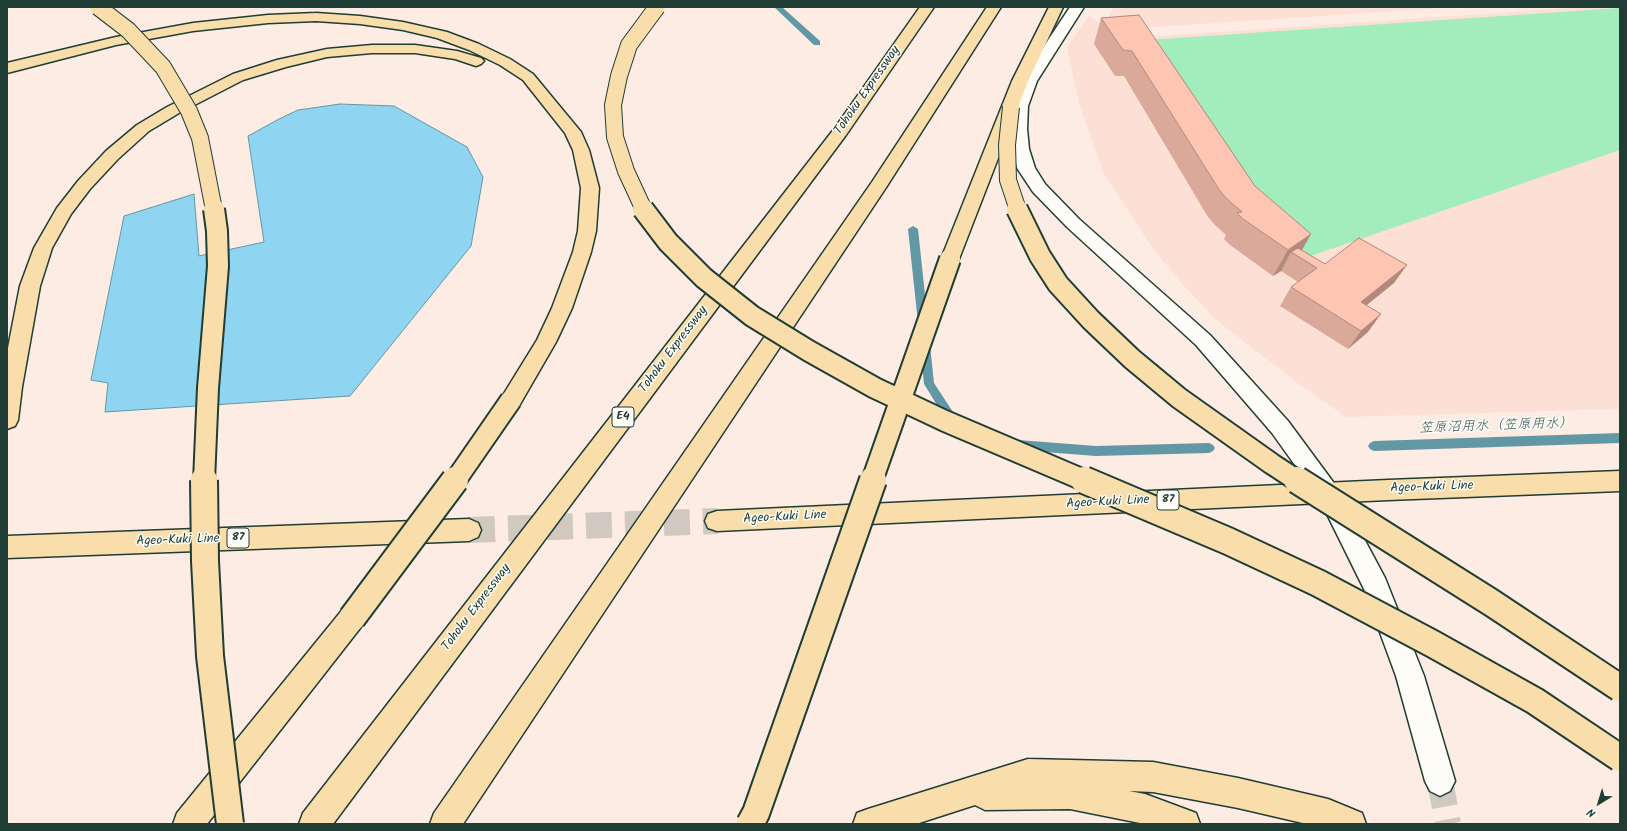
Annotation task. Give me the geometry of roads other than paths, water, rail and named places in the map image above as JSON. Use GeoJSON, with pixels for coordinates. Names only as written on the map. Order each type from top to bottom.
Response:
{"type":"FeatureCollection","features":[{"type":"Feature","properties":{"kind":"main road"},"geometry":{"type":"LineString","coordinates":[[98,7],[128,30],[146,48],[163,67],[176,87],[189,111],[200,138],[213,198],[217,231],[218,266],[208,388],[204,465],[205,561],[210,656],[230,824]]}},
{"type":"Feature","properties":{"kind":"main road"},"geometry":{"type":"LineString","coordinates":[[657,7],[629,45],[619,76],[614,105],[614,137],[626,171],[641,206],[664,236],[704,278],[752,316],[809,351],[875,388],[945,421],[1228,541],[1318,583],[1434,644],[1535,701],[1620,758]]}},
{"type":"Feature","properties":{"kind":"main road","name":"Tohoku Expressway"},"geometry":{"type":"LineString","coordinates":[[314,824],[840,132],[927,7]]}},
{"type":"Feature","properties":{"kind":"main road"},"geometry":{"type":"LineString","coordinates":[[445,824],[878,186],[994,7]]}},
{"type":"Feature","properties":{"kind":"main road"},"geometry":{"type":"LineString","coordinates":[[750,824],[756,813],[950,259],[1020,81],[1056,7]]}},
{"type":"Feature","properties":{"kind":"main road"},"geometry":{"type":"LineString","coordinates":[[7,68],[161,32],[234,22],[316,17],[360,20],[403,26],[442,35],[474,48],[505,62],[528,77],[573,132],[581,150],[586,168],[590,188],[587,231],[582,252],[565,301],[546,342],[511,400],[439,503],[352,618],[188,824]]}},
{"type":"Feature","properties":{"kind":"main road"},"geometry":{"type":"LineString","coordinates":[[7,420],[11,387],[30,286],[43,248],[63,212],[84,185],[112,155],[143,128],[173,110],[238,78],[282,63],[327,53],[372,49],[415,49],[457,55],[496,68],[520,79],[540,92]]}},
{"type":"Feature","properties":{"kind":"main road"},"geometry":{"type":"LineString","coordinates":[[1011,107],[1007,145],[1008,180],[1018,210],[1040,256],[1058,284],[1091,320],[1132,359],[1179,398],[1272,464],[1492,603],[1620,688]]}},
{"type":"Feature","properties":{"kind":"main road","name":"Ageo-Kuki Line"},"geometry":{"type":"LineString","coordinates":[[717,522],[1328,493],[1620,481]]}},
{"type":"Feature","properties":{"kind":"main road","name":"Ageo-Kuki Line"},"geometry":{"type":"LineString","coordinates":[[7,547],[469,530]]}},
{"type":"Feature","properties":{"kind":"main road"},"geometry":{"type":"LineString","coordinates":[[868,824],[1028,774],[1153,777],[1238,793],[1321,813],[1351,824]]}},
{"type":"Feature","properties":{"kind":"main road"},"geometry":{"type":"LineString","coordinates":[[962,795],[1070,794],[1145,809],[1185,824]]}},
{"type":"Feature","properties":{"kind":"street"},"geometry":{"type":"LineString","coordinates":[[1078,7],[1029,81],[1020,106],[1018,128],[1026,168],[1039,188],[1072,223],[1195,331],[1280,427],[1328,493],[1376,586],[1410,676],[1440,781]]}},
{"type":"Feature","properties":{"kind":"water"},"geometry":{"type":"Polygon","coordinates":[[[340,104],[394,106],[467,147],[483,177],[471,246],[350,396],[105,412],[108,383],[91,380],[124,216],[194,194],[199,256],[264,242],[248,136],[298,110],[340,104]]]}},
{"type":"Feature","properties":{"kind":"waterway","name":"笠原沼用水（笠原用水）"},"geometry":{"type":"LineString","coordinates":[[778,7],[817,43]]}},
{"type":"Feature","properties":{"kind":"waterway","name":"笠原沼用水（笠原用水）"},"geometry":{"type":"LineString","coordinates":[[913,229],[923,323]]}},
{"type":"Feature","properties":{"kind":"waterway","name":"笠原沼用水（笠原用水）"},"geometry":{"type":"LineString","coordinates":[[925,345],[929,384],[949,415],[956,418]]}},
{"type":"Feature","properties":{"kind":"waterway","name":"笠原沼用水（笠原用水）"},"geometry":{"type":"LineString","coordinates":[[1374,446],[1620,438]]}},
{"type":"Feature","properties":{"kind":"waterway","name":"笠原沼用水（笠原用水）"},"geometry":{"type":"LineString","coordinates":[[1018,445],[1096,451],[1209,448]]}},
{"type":"Feature","properties":{"kind":"tunnel"},"geometry":{"type":"LineString","coordinates":[[469,530],[717,521]]}},
{"type":"Feature","properties":{"kind":"tunnel"},"geometry":{"type":"LineString","coordinates":[[1440,781],[1448,824]]}}]}
